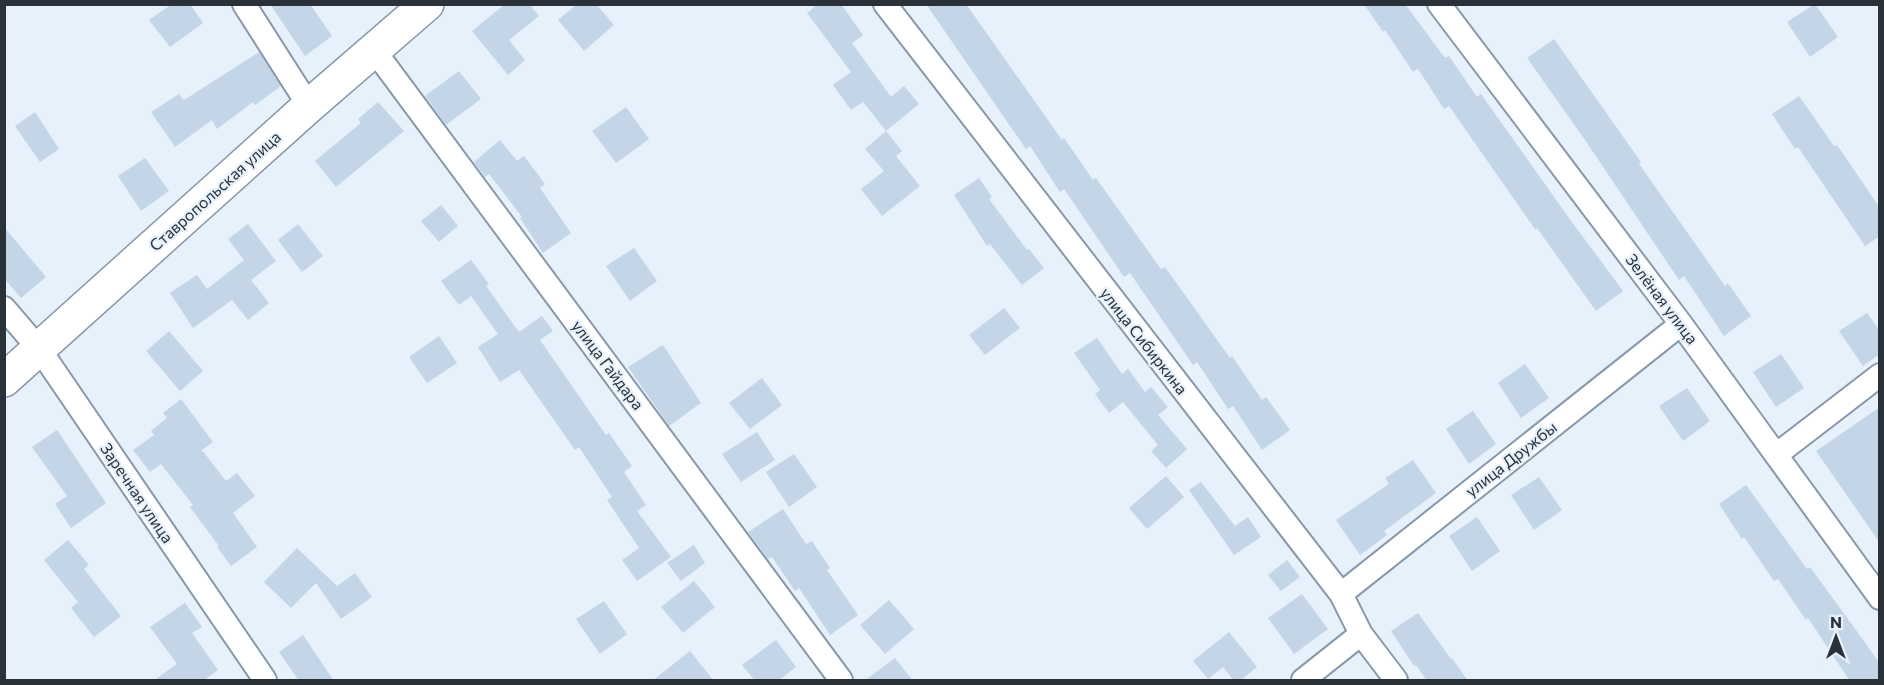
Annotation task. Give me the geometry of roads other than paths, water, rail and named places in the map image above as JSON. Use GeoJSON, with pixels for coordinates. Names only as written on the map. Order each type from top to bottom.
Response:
{"type":"FeatureCollection","features":[{"type":"Feature","properties":{"kind":"main road","name":"Ставропольская улица"},"geometry":{"type":"LineString","coordinates":[[4,380],[309,106],[427,4]]}},
{"type":"Feature","properties":{"kind":"street"},"geometry":{"type":"LineString","coordinates":[[244,4],[309,106]]}},
{"type":"Feature","properties":{"kind":"street","name":"улица Сибиркина"},"geometry":{"type":"LineString","coordinates":[[885,4],[1341,594],[1361,634],[1396,681]]}},
{"type":"Feature","properties":{"kind":"street","name":"Зелёная улица"},"geometry":{"type":"LineString","coordinates":[[1439,4],[1681,324],[1880,598]]}},
{"type":"Feature","properties":{"kind":"street","name":"улица Гайдара"},"geometry":{"type":"LineString","coordinates":[[374,50],[841,681]]}},
{"type":"Feature","properties":{"kind":"street","name":"Заречная улица"},"geometry":{"type":"LineString","coordinates":[[4,308],[40,350],[265,681]]}},
{"type":"Feature","properties":{"kind":"street","name":"улица Дружбы"},"geometry":{"type":"LineString","coordinates":[[1341,594],[1681,324]]}},
{"type":"Feature","properties":{"kind":"street"},"geometry":{"type":"LineString","coordinates":[[1776,455],[1880,375]]}},
{"type":"Feature","properties":{"kind":"street"},"geometry":{"type":"LineString","coordinates":[[1303,681],[1361,634]]}}]}
